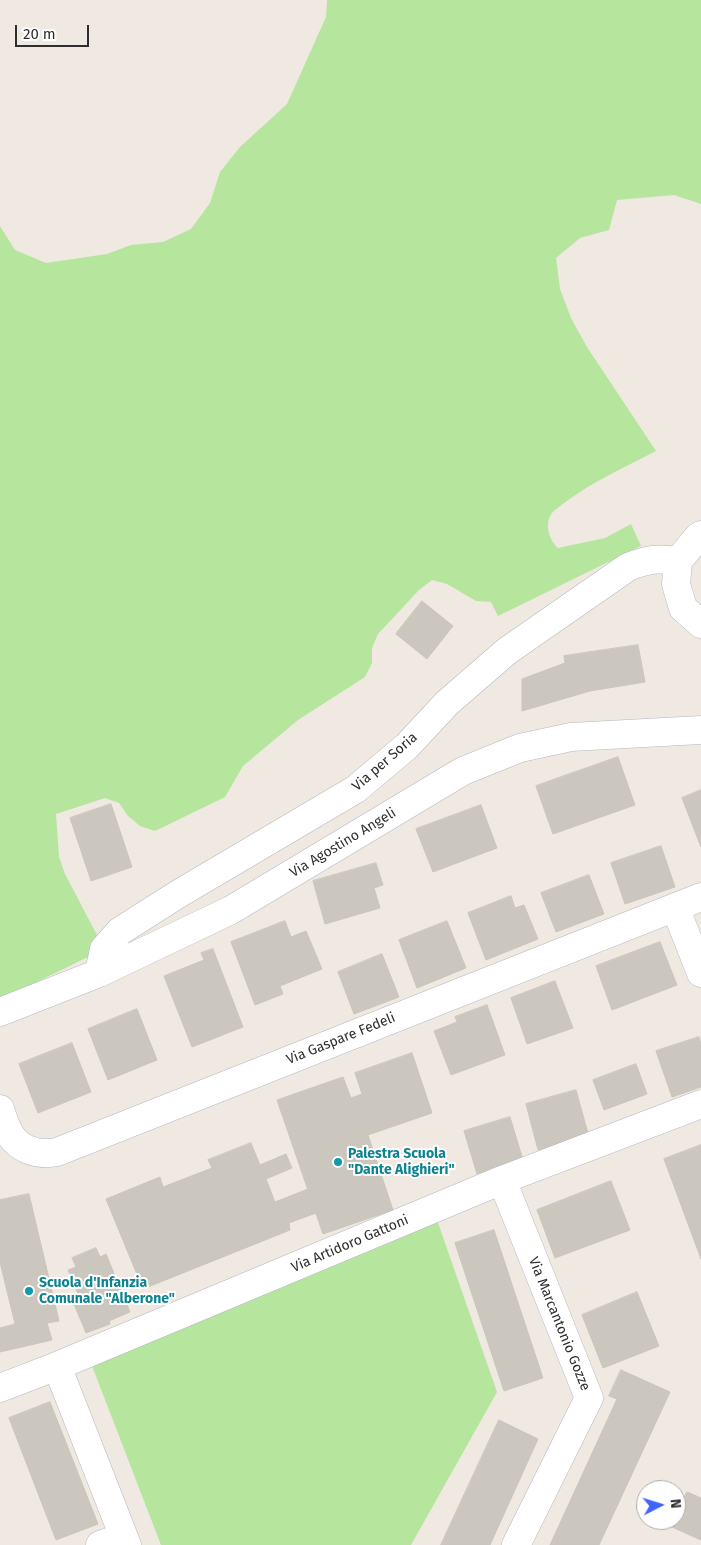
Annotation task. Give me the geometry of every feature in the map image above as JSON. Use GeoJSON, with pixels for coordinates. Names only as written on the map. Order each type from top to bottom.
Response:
{"type":"FeatureCollection","features":[{"type":"Feature","properties":{"kind":"street"},"geometry":{"type":"LineString","coordinates":[[701,535],[678,561],[676,584],[683,608],[701,624]]}},
{"type":"Feature","properties":{"kind":"street","name":"Via per Soria"},"geometry":{"type":"LineString","coordinates":[[99,973],[104,949],[120,931],[180,893],[356,789],[407,746],[447,703],[507,650],[628,567],[646,560],[678,561]]}},
{"type":"Feature","properties":{"kind":"street","name":"Via Agostino Angeli"},"geometry":{"type":"LineString","coordinates":[[0,1012],[99,973],[231,910],[463,771],[520,748],[571,737],[701,730]]}},
{"type":"Feature","properties":{"kind":"street","name":"Via Gaspare Fedeli"},"geometry":{"type":"LineString","coordinates":[[0,1109],[7,1129],[18,1144],[35,1153],[57,1152],[701,896]]}},
{"type":"Feature","properties":{"kind":"street"},"geometry":{"type":"LineString","coordinates":[[676,906],[701,973]]}},
{"type":"Feature","properties":{"kind":"street","name":"Via Artidoro Gattoni"},"geometry":{"type":"LineString","coordinates":[[0,1388],[502,1180],[701,1104]]}},
{"type":"Feature","properties":{"kind":"street","name":"Via Marcantonio Gozze"},"geometry":{"type":"LineString","coordinates":[[502,1180],[589,1398],[516,1545]]}},
{"type":"Feature","properties":{"kind":"street"},"geometry":{"type":"LineString","coordinates":[[57,1366],[117,1542]]}},
{"type":"Feature","properties":{"kind":"green space"},"geometry":{"type":"Polygon","coordinates":[[[327,0],[701,0],[701,204],[674,195],[617,200],[609,230],[580,238],[556,258],[560,289],[571,318],[587,347],[656,451],[597,482],[564,503],[550,517],[548,527],[550,536],[558,548],[605,538],[631,524],[641,546],[498,616],[491,602],[476,601],[447,584],[432,580],[419,590],[378,634],[372,648],[372,663],[365,677],[298,720],[243,766],[225,797],[155,831],[140,826],[128,816],[119,803],[105,798],[56,814],[59,857],[65,874],[98,937],[92,955],[0,1000],[0,226],[15,250],[46,263],[107,254],[131,245],[163,242],[191,229],[210,203],[220,172],[240,147],[287,104],[326,17],[327,0]]]}},
{"type":"Feature","properties":{"kind":"green space"},"geometry":{"type":"Polygon","coordinates":[[[436,1217],[497,1392],[411,1545],[161,1545],[89,1358],[436,1217]]]}},
{"type":"Feature","properties":{"kind":"building"},"geometry":{"type":"Polygon","coordinates":[[[422,601],[453,626],[427,659],[396,634],[422,601]]]}},
{"type":"Feature","properties":{"kind":"building"},"geometry":{"type":"Polygon","coordinates":[[[638,645],[645,682],[590,691],[522,711],[522,679],[565,663],[564,656],[638,645]]]}},
{"type":"Feature","properties":{"kind":"building"},"geometry":{"type":"Polygon","coordinates":[[[618,757],[635,805],[553,834],[536,786],[618,757]]]}},
{"type":"Feature","properties":{"kind":"building"},"geometry":{"type":"Polygon","coordinates":[[[701,790],[701,847],[682,798],[701,790]]]}},
{"type":"Feature","properties":{"kind":"building"},"geometry":{"type":"Polygon","coordinates":[[[111,804],[132,867],[91,881],[70,818],[111,804]]]}},
{"type":"Feature","properties":{"kind":"building"},"geometry":{"type":"Polygon","coordinates":[[[481,805],[497,848],[433,872],[416,829],[481,805]]]}},
{"type":"Feature","properties":{"kind":"building"},"geometry":{"type":"Polygon","coordinates":[[[661,846],[675,887],[625,904],[611,863],[661,846]]]}},
{"type":"Feature","properties":{"kind":"building"},"geometry":{"type":"Polygon","coordinates":[[[376,863],[383,885],[374,888],[380,908],[325,924],[313,881],[376,863]]]}},
{"type":"Feature","properties":{"kind":"building"},"geometry":{"type":"Polygon","coordinates":[[[589,875],[604,914],[556,932],[541,893],[589,875]]]}},
{"type":"Feature","properties":{"kind":"building"},"geometry":{"type":"Polygon","coordinates":[[[511,896],[515,908],[524,905],[538,939],[486,960],[468,913],[511,896]]]}},
{"type":"Feature","properties":{"kind":"building"},"geometry":{"type":"Polygon","coordinates":[[[285,921],[291,937],[306,931],[322,969],[280,986],[283,994],[255,1005],[231,942],[285,921]]]}},
{"type":"Feature","properties":{"kind":"building"},"geometry":{"type":"Polygon","coordinates":[[[447,921],[466,968],[417,988],[399,940],[447,921]]]}},
{"type":"Feature","properties":{"kind":"building"},"geometry":{"type":"Polygon","coordinates":[[[660,942],[677,985],[612,1010],[596,966],[660,942]]]}},
{"type":"Feature","properties":{"kind":"building"},"geometry":{"type":"Polygon","coordinates":[[[213,949],[243,1027],[192,1047],[164,976],[204,960],[201,953],[213,949]]]}},
{"type":"Feature","properties":{"kind":"building"},"geometry":{"type":"Polygon","coordinates":[[[382,954],[399,997],[354,1014],[338,972],[382,954]]]}},
{"type":"Feature","properties":{"kind":"building"},"geometry":{"type":"Polygon","coordinates":[[[555,981],[573,1028],[527,1044],[511,998],[555,981]]]}},
{"type":"Feature","properties":{"kind":"building"},"geometry":{"type":"Polygon","coordinates":[[[487,1005],[505,1055],[451,1075],[434,1031],[457,1022],[455,1017],[487,1005]]]}},
{"type":"Feature","properties":{"kind":"building"},"geometry":{"type":"Polygon","coordinates":[[[137,1009],[157,1060],[108,1080],[88,1029],[137,1009]]]}},
{"type":"Feature","properties":{"kind":"building"},"geometry":{"type":"Polygon","coordinates":[[[699,1037],[701,1044],[701,1087],[672,1097],[656,1051],[699,1037]]]}},
{"type":"Feature","properties":{"kind":"building"},"geometry":{"type":"Polygon","coordinates":[[[72,1043],[91,1092],[38,1113],[19,1064],[72,1043]]]}},
{"type":"Feature","properties":{"kind":"building","name":"Palestra Scuola \"Dante Alighieri\""},"geometry":{"type":"Polygon","coordinates":[[[412,1053],[432,1113],[368,1135],[393,1210],[323,1234],[277,1100],[343,1077],[351,1098],[362,1094],[355,1073],[412,1053]]]}},
{"type":"Feature","properties":{"kind":"building"},"geometry":{"type":"Polygon","coordinates":[[[636,1064],[647,1094],[604,1110],[593,1080],[636,1064]]]}},
{"type":"Feature","properties":{"kind":"building"},"geometry":{"type":"Polygon","coordinates":[[[576,1090],[589,1137],[538,1150],[526,1104],[576,1090]]]}},
{"type":"Feature","properties":{"kind":"building"},"geometry":{"type":"Polygon","coordinates":[[[510,1117],[523,1160],[477,1174],[464,1131],[510,1117]]]}},
{"type":"Feature","properties":{"kind":"building"},"geometry":{"type":"Polygon","coordinates":[[[251,1143],[260,1165],[286,1154],[292,1168],[266,1179],[275,1202],[308,1189],[316,1213],[289,1223],[290,1230],[143,1289],[106,1199],[160,1177],[163,1187],[212,1168],[208,1160],[251,1143]]]}},
{"type":"Feature","properties":{"kind":"building"},"geometry":{"type":"Polygon","coordinates":[[[701,1145],[701,1259],[664,1159],[701,1145]]]}},
{"type":"Feature","properties":{"kind":"building"},"geometry":{"type":"Polygon","coordinates":[[[611,1181],[630,1230],[555,1258],[537,1210],[611,1181]]]}},
{"type":"Feature","properties":{"kind":"building","name":"Scuola d'Infanzia Comunale \"Alberone\""},"geometry":{"type":"Polygon","coordinates":[[[29,1194],[59,1321],[47,1323],[52,1340],[0,1352],[0,1328],[15,1324],[0,1262],[0,1200],[29,1194]]]}},
{"type":"Feature","properties":{"kind":"building"},"geometry":{"type":"Polygon","coordinates":[[[494,1230],[543,1378],[504,1391],[455,1243],[494,1230]]]}},
{"type":"Feature","properties":{"kind":"building"},"geometry":{"type":"Polygon","coordinates":[[[96,1248],[100,1257],[106,1254],[130,1312],[109,1321],[110,1324],[86,1333],[74,1304],[81,1301],[68,1270],[76,1267],[72,1258],[96,1248]]]}},
{"type":"Feature","properties":{"kind":"building"},"geometry":{"type":"Polygon","coordinates":[[[637,1292],[659,1346],[603,1368],[582,1315],[637,1292]]]}},
{"type":"Feature","properties":{"kind":"building"},"geometry":{"type":"Polygon","coordinates":[[[621,1370],[670,1392],[599,1545],[550,1545],[617,1399],[609,1396],[621,1370]]]}},
{"type":"Feature","properties":{"kind":"building"},"geometry":{"type":"Polygon","coordinates":[[[50,1402],[98,1524],[56,1540],[9,1418],[50,1402]]]}},
{"type":"Feature","properties":{"kind":"building"},"geometry":{"type":"Polygon","coordinates":[[[499,1420],[538,1439],[490,1545],[441,1545],[499,1420]]]}},
{"type":"Feature","properties":{"kind":"building"},"geometry":{"type":"Polygon","coordinates":[[[687,1492],[701,1498],[701,1540],[679,1530],[686,1530],[687,1492]]]}},
{"type":"Feature","properties":{"kind":"place","name":"Palestra Scuola \"Dante Alighieri\""},"geometry":{"type":"Point","coordinates":[338,1162]}},
{"type":"Feature","properties":{"kind":"place","name":"Scuola d'Infanzia Comunale \"Alberone\""},"geometry":{"type":"Point","coordinates":[29,1291]}}]}
